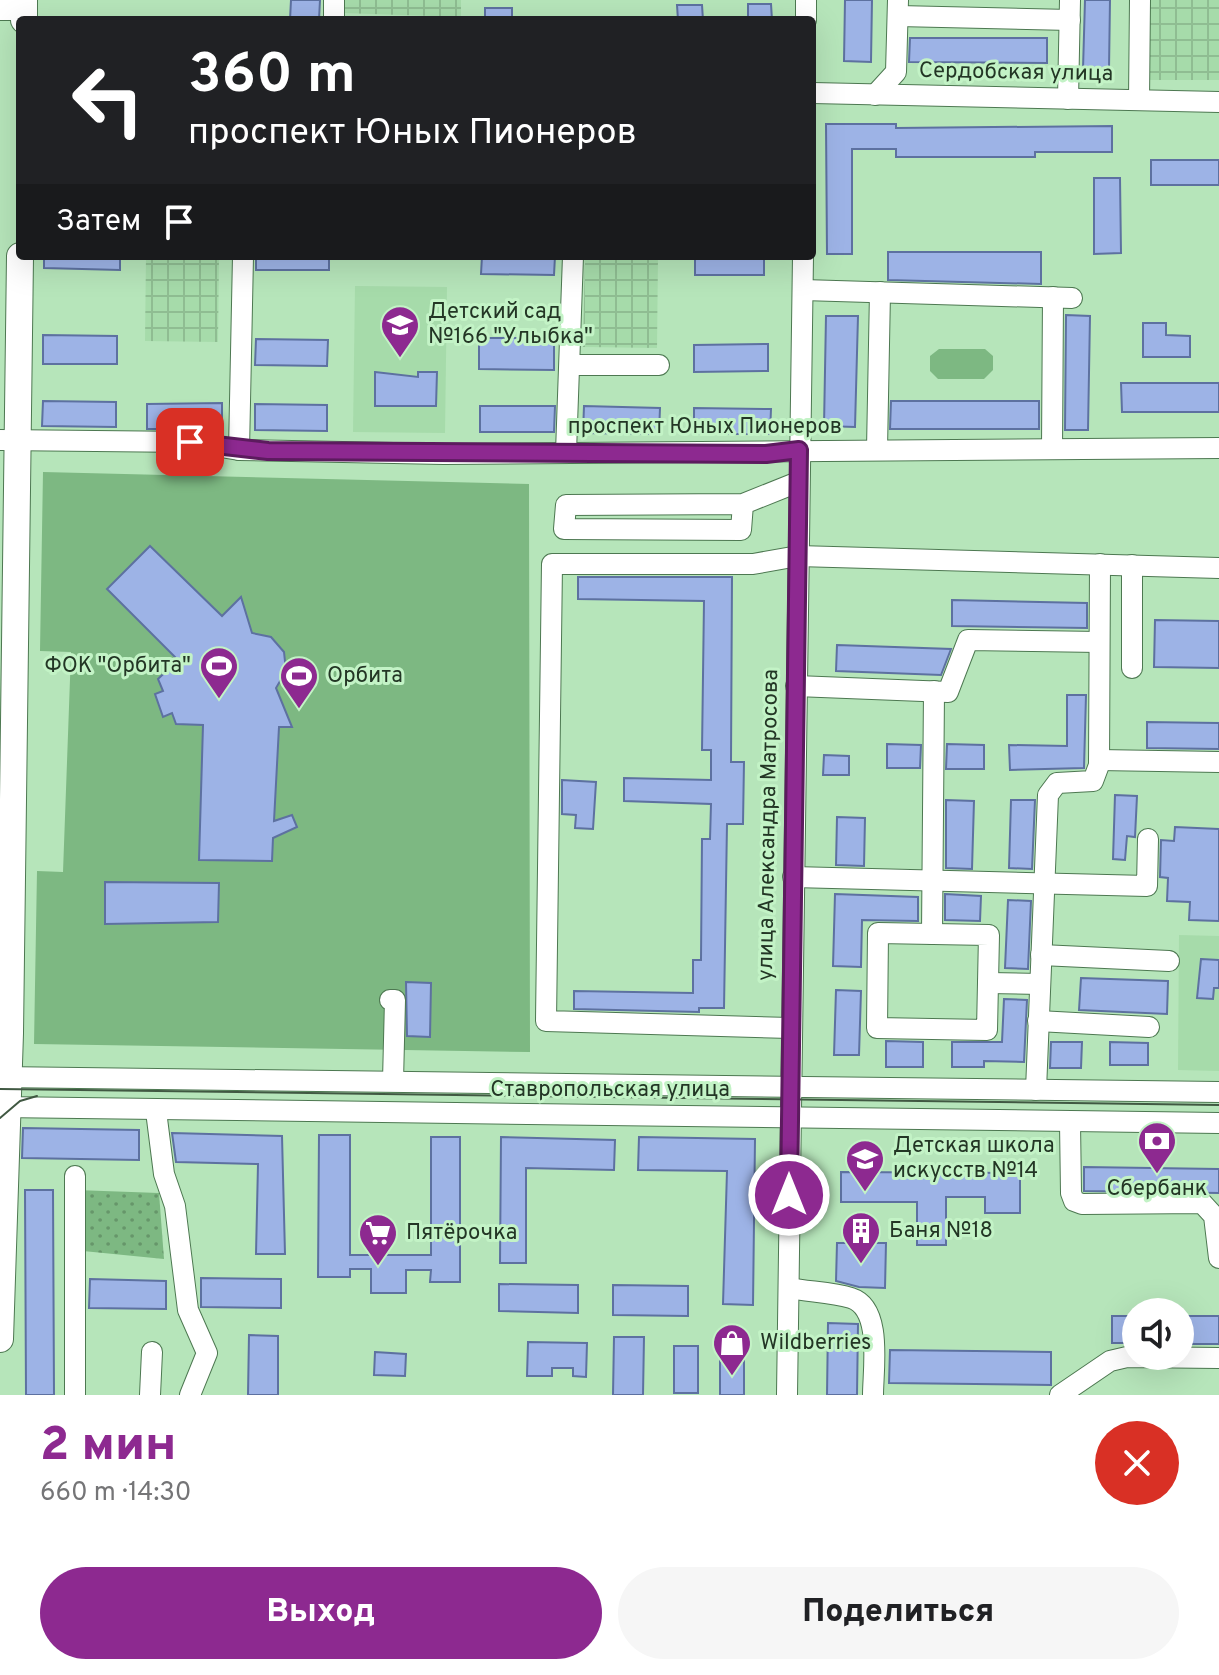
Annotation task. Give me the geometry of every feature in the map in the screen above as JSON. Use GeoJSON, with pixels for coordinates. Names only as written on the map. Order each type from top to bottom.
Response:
{"type":"FeatureCollection","features":[{"type":"Feature","properties":{"kind":"main road"},"geometry":{"type":"LineString","coordinates":[[0,1339],[8,440],[20,260]]}},
{"type":"Feature","properties":{"kind":"street"},"geometry":{"type":"LineString","coordinates":[[1139,100],[1140,0]]}},
{"type":"Feature","properties":{"kind":"street"},"geometry":{"type":"LineString","coordinates":[[875,95],[896,72],[898,8],[1070,10],[1068,99]]}},
{"type":"Feature","properties":{"kind":"street","name":"Сердобская улица"},"geometry":{"type":"LineString","coordinates":[[816,93],[1219,102]]}},
{"type":"Feature","properties":{"kind":"street"},"geometry":{"type":"LineString","coordinates":[[239,450],[243,260]]}},
{"type":"Feature","properties":{"kind":"street"},"geometry":{"type":"LineString","coordinates":[[566,452],[572,365],[573,260]]}},
{"type":"Feature","properties":{"kind":"street","name":"улица Александра Матросова"},"geometry":{"type":"LineString","coordinates":[[787,1395],[803,260]]}},
{"type":"Feature","properties":{"kind":"street"},"geometry":{"type":"LineString","coordinates":[[803,290],[1062,297],[1052,448]]}},
{"type":"Feature","properties":{"kind":"street"},"geometry":{"type":"LineString","coordinates":[[877,449],[880,292]]}},
{"type":"Feature","properties":{"kind":"street"},"geometry":{"type":"LineString","coordinates":[[572,365],[659,365]]}},
{"type":"Feature","properties":{"kind":"street","name":"проспект Юных Пионеров"},"geometry":{"type":"LineString","coordinates":[[8,440],[190,442],[239,450],[444,454],[766,454],[799,450],[1219,448]]}},
{"type":"Feature","properties":{"kind":"street"},"geometry":{"type":"LineString","coordinates":[[743,504],[741,530],[564,529],[566,505],[743,504],[798,482]]}},
{"type":"Feature","properties":{"kind":"street"},"geometry":{"type":"LineString","coordinates":[[790,1028],[546,1021],[552,564],[753,564],[798,556],[1219,568]]}},
{"type":"Feature","properties":{"kind":"street"},"geometry":{"type":"LineString","coordinates":[[1036,1090],[1050,789],[1057,783],[1093,781],[1099,760],[1100,564]]}},
{"type":"Feature","properties":{"kind":"street"},"geometry":{"type":"LineString","coordinates":[[1132,565],[1132,668]]}},
{"type":"Feature","properties":{"kind":"street"},"geometry":{"type":"LineString","coordinates":[[796,686],[948,692],[968,640],[1099,642]]}},
{"type":"Feature","properties":{"kind":"street"},"geometry":{"type":"LineString","coordinates":[[932,934],[934,691]]}},
{"type":"Feature","properties":{"kind":"street"},"geometry":{"type":"LineString","coordinates":[[1099,760],[1219,762]]}},
{"type":"Feature","properties":{"kind":"street"},"geometry":{"type":"LineString","coordinates":[[793,877],[1147,886],[1148,839]]}},
{"type":"Feature","properties":{"kind":"street"},"geometry":{"type":"LineString","coordinates":[[878,933],[989,935],[988,983],[987,1030],[877,1028],[878,933]]}},
{"type":"Feature","properties":{"kind":"street"},"geometry":{"type":"LineString","coordinates":[[1041,955],[1169,961]]}},
{"type":"Feature","properties":{"kind":"street"},"geometry":{"type":"LineString","coordinates":[[988,983],[1040,984]]}},
{"type":"Feature","properties":{"kind":"street"},"geometry":{"type":"LineString","coordinates":[[390,1000],[395,1000],[393,1081]]}},
{"type":"Feature","properties":{"kind":"street"},"geometry":{"type":"LineString","coordinates":[[1038,1021],[1149,1027]]}},
{"type":"Feature","properties":{"kind":"street","name":"Ставропольская улица"},"geometry":{"type":"LineString","coordinates":[[4,1077],[1219,1092]]}},
{"type":"Feature","properties":{"kind":"street","name":"Ставропольская улица"},"geometry":{"type":"LineString","coordinates":[[3,1107],[1219,1123]]}},
{"type":"Feature","properties":{"kind":"street"},"geometry":{"type":"LineString","coordinates":[[156,1111],[164,1174],[175,1206],[188,1310],[207,1353],[190,1395]]}},
{"type":"Feature","properties":{"kind":"street"},"geometry":{"type":"LineString","coordinates":[[1070,1123],[1071,1193],[1074,1201],[1082,1204],[1202,1203],[1214,1216],[1219,1258]]}},
{"type":"Feature","properties":{"kind":"street"},"geometry":{"type":"LineString","coordinates":[[75,1176],[75,1395]]}},
{"type":"Feature","properties":{"kind":"street"},"geometry":{"type":"LineString","coordinates":[[789,1288],[852,1298],[865,1308],[873,1329],[873,1395]]}},
{"type":"Feature","properties":{"kind":"street"},"geometry":{"type":"LineString","coordinates":[[150,1395],[152,1352]]}},
{"type":"Feature","properties":{"kind":"street"},"geometry":{"type":"LineString","coordinates":[[1060,1395],[1110,1361],[1127,1357],[1219,1358]]}},
{"type":"Feature","properties":{"kind":"shaded area"},"geometry":{"type":"Polygon","coordinates":[[[342,0],[461,0],[461,16],[342,13],[342,0]]]}},
{"type":"Feature","properties":{"kind":"shaded area"},"geometry":{"type":"Polygon","coordinates":[[[1150,0],[1219,0],[1219,80],[1150,80],[1150,0]]]}},
{"type":"Feature","properties":{"kind":"shaded area"},"geometry":{"type":"Polygon","coordinates":[[[146,260],[219,260],[218,342],[145,341],[146,260]]]}},
{"type":"Feature","properties":{"kind":"shaded area"},"geometry":{"type":"Polygon","coordinates":[[[585,260],[658,260],[657,348],[583,347],[585,260]]]}},
{"type":"Feature","properties":{"kind":"shaded area","name":"Детский сад №166 \"Улыбка\""},"geometry":{"type":"Polygon","coordinates":[[[355,286],[447,287],[445,433],[353,432],[355,286]]]}},
{"type":"Feature","properties":{"kind":"shaded area"},"geometry":{"type":"Polygon","coordinates":[[[939,349],[985,349],[993,356],[993,370],[984,379],[938,379],[930,371],[930,356],[939,349]]]}},
{"type":"Feature","properties":{"kind":"shaded area","name":"Орбита"},"geometry":{"type":"Polygon","coordinates":[[[43,472],[529,484],[530,1052],[34,1044],[37,871],[63,872],[71,652],[40,651],[43,472]]]}},
{"type":"Feature","properties":{"kind":"shaded area"},"geometry":{"type":"Polygon","coordinates":[[[1179,935],[1219,936],[1219,1071],[1178,1070],[1179,935]]]}},
{"type":"Feature","properties":{"kind":"shaded area"},"geometry":{"type":"Polygon","coordinates":[[[76,1190],[159,1193],[164,1259],[83,1251],[76,1190]]]}},
{"type":"Feature","properties":{"kind":"building"},"geometry":{"type":"Polygon","coordinates":[[[291,0],[320,0],[319,16],[290,16],[291,0]]]}},
{"type":"Feature","properties":{"kind":"building"},"geometry":{"type":"Polygon","coordinates":[[[845,0],[872,0],[871,62],[844,61],[845,0]]]}},
{"type":"Feature","properties":{"kind":"building"},"geometry":{"type":"Polygon","coordinates":[[[1085,0],[1110,0],[1109,69],[1083,69],[1085,0]]]}},
{"type":"Feature","properties":{"kind":"building"},"geometry":{"type":"Polygon","coordinates":[[[748,4],[771,4],[772,16],[748,16],[748,4]]]}},
{"type":"Feature","properties":{"kind":"building"},"geometry":{"type":"Polygon","coordinates":[[[677,5],[702,5],[703,16],[678,16],[677,5]]]}},
{"type":"Feature","properties":{"kind":"building"},"geometry":{"type":"Polygon","coordinates":[[[485,8],[512,8],[512,16],[485,16],[485,8]]]}},
{"type":"Feature","properties":{"kind":"building"},"geometry":{"type":"Polygon","coordinates":[[[910,38],[1047,38],[1047,63],[909,62],[910,38]]]}},
{"type":"Feature","properties":{"kind":"building"},"geometry":{"type":"Polygon","coordinates":[[[826,124],[896,124],[896,128],[1112,126],[1112,152],[1035,152],[1035,157],[896,157],[896,149],[852,149],[852,254],[827,254],[826,124]]]}},
{"type":"Feature","properties":{"kind":"building"},"geometry":{"type":"Polygon","coordinates":[[[1151,160],[1219,160],[1219,185],[1151,185],[1151,160]]]}},
{"type":"Feature","properties":{"kind":"building"},"geometry":{"type":"Polygon","coordinates":[[[1094,178],[1120,178],[1121,253],[1094,254],[1094,178]]]}},
{"type":"Feature","properties":{"kind":"building"},"geometry":{"type":"Polygon","coordinates":[[[888,252],[1041,252],[1041,284],[888,280],[888,252]]]}},
{"type":"Feature","properties":{"kind":"building"},"geometry":{"type":"Polygon","coordinates":[[[44,260],[120,260],[120,270],[44,268],[44,260]]]}},
{"type":"Feature","properties":{"kind":"building"},"geometry":{"type":"Polygon","coordinates":[[[256,260],[329,260],[329,270],[256,270],[256,260]]]}},
{"type":"Feature","properties":{"kind":"building"},"geometry":{"type":"Polygon","coordinates":[[[482,260],[555,260],[554,275],[481,274],[482,260]]]}},
{"type":"Feature","properties":{"kind":"building"},"geometry":{"type":"Polygon","coordinates":[[[695,260],[764,260],[764,275],[695,275],[695,260]]]}},
{"type":"Feature","properties":{"kind":"building"},"geometry":{"type":"Polygon","coordinates":[[[1066,315],[1090,316],[1088,430],[1065,430],[1066,315]]]}},
{"type":"Feature","properties":{"kind":"building"},"geometry":{"type":"Polygon","coordinates":[[[826,316],[858,316],[855,427],[824,426],[826,316]]]}},
{"type":"Feature","properties":{"kind":"building"},"geometry":{"type":"Polygon","coordinates":[[[1143,323],[1166,323],[1166,335],[1190,336],[1190,357],[1143,357],[1143,323]]]}},
{"type":"Feature","properties":{"kind":"building"},"geometry":{"type":"Polygon","coordinates":[[[43,335],[117,336],[117,364],[43,364],[43,335]]]}},
{"type":"Feature","properties":{"kind":"building"},"geometry":{"type":"Polygon","coordinates":[[[479,338],[554,338],[554,370],[479,369],[479,338]]]}},
{"type":"Feature","properties":{"kind":"building"},"geometry":{"type":"Polygon","coordinates":[[[256,339],[328,340],[327,366],[255,365],[256,339]]]}},
{"type":"Feature","properties":{"kind":"building"},"geometry":{"type":"Polygon","coordinates":[[[768,344],[768,371],[694,372],[694,345],[768,344]]]}},
{"type":"Feature","properties":{"kind":"building"},"geometry":{"type":"Polygon","coordinates":[[[375,372],[418,377],[418,372],[437,372],[436,406],[375,406],[375,372]]]}},
{"type":"Feature","properties":{"kind":"building"},"geometry":{"type":"Polygon","coordinates":[[[1121,383],[1219,383],[1219,412],[1122,412],[1121,383]]]}},
{"type":"Feature","properties":{"kind":"building"},"geometry":{"type":"Polygon","coordinates":[[[43,401],[116,402],[116,427],[42,426],[43,401]]]}},
{"type":"Feature","properties":{"kind":"building"},"geometry":{"type":"Polygon","coordinates":[[[891,401],[1039,401],[1039,429],[890,429],[891,401]]]}},
{"type":"Feature","properties":{"kind":"building"},"geometry":{"type":"Polygon","coordinates":[[[222,403],[222,429],[147,429],[147,404],[222,403]]]}},
{"type":"Feature","properties":{"kind":"building"},"geometry":{"type":"Polygon","coordinates":[[[255,404],[327,405],[327,431],[255,430],[255,404]]]}},
{"type":"Feature","properties":{"kind":"building"},"geometry":{"type":"Polygon","coordinates":[[[480,406],[555,406],[554,432],[480,432],[480,406]]]}},
{"type":"Feature","properties":{"kind":"building"},"geometry":{"type":"Polygon","coordinates":[[[584,406],[660,408],[659,434],[583,433],[584,406]]]}},
{"type":"Feature","properties":{"kind":"building"},"geometry":{"type":"Polygon","coordinates":[[[694,408],[771,409],[770,434],[694,434],[694,408]]]}},
{"type":"Feature","properties":{"kind":"building","name":"ФОК \"Орбита\""},"geometry":{"type":"Polygon","coordinates":[[[150,546],[222,616],[241,597],[252,633],[271,637],[284,652],[286,671],[276,688],[292,727],[279,727],[274,821],[292,815],[297,827],[273,838],[272,861],[199,860],[203,725],[176,724],[172,713],[163,717],[155,694],[163,691],[158,679],[178,660],[107,589],[150,546]]]}},
{"type":"Feature","properties":{"kind":"building"},"geometry":{"type":"Polygon","coordinates":[[[578,577],[732,577],[731,762],[744,762],[743,824],[727,824],[724,1008],[699,1008],[699,1012],[574,1009],[574,991],[693,993],[693,960],[701,960],[702,839],[710,839],[711,804],[624,801],[624,778],[711,780],[711,750],[702,750],[704,601],[578,599],[578,577]]]}},
{"type":"Feature","properties":{"kind":"building"},"geometry":{"type":"Polygon","coordinates":[[[952,600],[1087,603],[1087,628],[952,626],[952,600]]]}},
{"type":"Feature","properties":{"kind":"building"},"geometry":{"type":"Polygon","coordinates":[[[1155,620],[1219,621],[1219,668],[1154,667],[1155,620]]]}},
{"type":"Feature","properties":{"kind":"building"},"geometry":{"type":"Polygon","coordinates":[[[837,645],[951,649],[941,675],[836,671],[837,645]]]}},
{"type":"Feature","properties":{"kind":"building"},"geometry":{"type":"Polygon","coordinates":[[[1067,695],[1086,695],[1084,768],[1010,770],[1009,745],[1067,746],[1067,695]]]}},
{"type":"Feature","properties":{"kind":"building"},"geometry":{"type":"Polygon","coordinates":[[[1147,722],[1219,723],[1219,749],[1147,748],[1147,722]]]}},
{"type":"Feature","properties":{"kind":"building"},"geometry":{"type":"Polygon","coordinates":[[[887,744],[921,745],[920,768],[887,768],[887,744]]]}},
{"type":"Feature","properties":{"kind":"building"},"geometry":{"type":"Polygon","coordinates":[[[947,744],[984,745],[984,769],[946,769],[947,744]]]}},
{"type":"Feature","properties":{"kind":"building"},"geometry":{"type":"Polygon","coordinates":[[[824,755],[849,756],[849,775],[823,775],[824,755]]]}},
{"type":"Feature","properties":{"kind":"building"},"geometry":{"type":"Polygon","coordinates":[[[562,780],[596,782],[593,829],[575,828],[576,815],[562,814],[562,780]]]}},
{"type":"Feature","properties":{"kind":"building"},"geometry":{"type":"Polygon","coordinates":[[[1115,795],[1137,796],[1135,837],[1127,836],[1125,860],[1113,859],[1115,795]]]}},
{"type":"Feature","properties":{"kind":"building"},"geometry":{"type":"Polygon","coordinates":[[[946,800],[974,801],[972,869],[946,868],[946,800]]]}},
{"type":"Feature","properties":{"kind":"building"},"geometry":{"type":"Polygon","coordinates":[[[1011,800],[1035,800],[1032,869],[1009,868],[1011,800]]]}},
{"type":"Feature","properties":{"kind":"building"},"geometry":{"type":"Polygon","coordinates":[[[837,817],[865,818],[864,866],[836,865],[837,817]]]}},
{"type":"Feature","properties":{"kind":"building"},"geometry":{"type":"Polygon","coordinates":[[[1175,827],[1219,829],[1219,921],[1189,920],[1190,902],[1167,901],[1168,878],[1160,877],[1161,840],[1174,841],[1175,827]]]}},
{"type":"Feature","properties":{"kind":"building"},"geometry":{"type":"Polygon","coordinates":[[[105,882],[219,883],[218,922],[105,924],[105,882]]]}},
{"type":"Feature","properties":{"kind":"building"},"geometry":{"type":"Polygon","coordinates":[[[835,894],[918,897],[918,921],[862,920],[861,967],[833,966],[835,894]]]}},
{"type":"Feature","properties":{"kind":"building"},"geometry":{"type":"Polygon","coordinates":[[[945,894],[981,896],[980,921],[945,920],[945,894]]]}},
{"type":"Feature","properties":{"kind":"building"},"geometry":{"type":"Polygon","coordinates":[[[1008,900],[1031,901],[1028,969],[1005,968],[1008,900]]]}},
{"type":"Feature","properties":{"kind":"building"},"geometry":{"type":"Polygon","coordinates":[[[1201,959],[1219,960],[1219,988],[1214,988],[1213,999],[1197,998],[1201,959]]]}},
{"type":"Feature","properties":{"kind":"building"},"geometry":{"type":"Polygon","coordinates":[[[1081,978],[1168,981],[1167,1014],[1079,1010],[1081,978]]]}},
{"type":"Feature","properties":{"kind":"building"},"geometry":{"type":"Polygon","coordinates":[[[406,982],[431,983],[430,1037],[407,1036],[406,982]]]}},
{"type":"Feature","properties":{"kind":"building"},"geometry":{"type":"Polygon","coordinates":[[[836,990],[861,991],[859,1055],[834,1055],[836,990]]]}},
{"type":"Feature","properties":{"kind":"building"},"geometry":{"type":"Polygon","coordinates":[[[1004,999],[1027,1000],[1024,1062],[984,1061],[984,1067],[952,1067],[952,1042],[1002,1042],[1004,999]]]}},
{"type":"Feature","properties":{"kind":"building"},"geometry":{"type":"Polygon","coordinates":[[[886,1041],[923,1042],[923,1067],[886,1067],[886,1041]]]}},
{"type":"Feature","properties":{"kind":"building"},"geometry":{"type":"Polygon","coordinates":[[[1051,1042],[1082,1042],[1081,1068],[1050,1068],[1051,1042]]]}},
{"type":"Feature","properties":{"kind":"building"},"geometry":{"type":"Polygon","coordinates":[[[1110,1042],[1148,1043],[1148,1065],[1110,1065],[1110,1042]]]}},
{"type":"Feature","properties":{"kind":"building"},"geometry":{"type":"Polygon","coordinates":[[[23,1128],[139,1130],[139,1160],[22,1158],[23,1128]]]}},
{"type":"Feature","properties":{"kind":"building"},"geometry":{"type":"Polygon","coordinates":[[[172,1133],[282,1136],[285,1254],[256,1254],[258,1164],[176,1162],[172,1133]]]}},
{"type":"Feature","properties":{"kind":"building"},"geometry":{"type":"Polygon","coordinates":[[[319,1135],[350,1135],[350,1255],[431,1255],[431,1137],[460,1137],[460,1282],[430,1282],[431,1270],[406,1270],[406,1293],[371,1293],[371,1269],[350,1269],[350,1277],[318,1277],[319,1135]]]}},
{"type":"Feature","properties":{"kind":"building"},"geometry":{"type":"Polygon","coordinates":[[[501,1137],[615,1140],[614,1170],[526,1168],[526,1263],[500,1263],[501,1137]]]}},
{"type":"Feature","properties":{"kind":"building"},"geometry":{"type":"Polygon","coordinates":[[[639,1137],[755,1139],[753,1305],[723,1304],[727,1171],[638,1170],[639,1137]]]}},
{"type":"Feature","properties":{"kind":"building"},"geometry":{"type":"Polygon","coordinates":[[[1084,1167],[1219,1169],[1219,1193],[1084,1191],[1084,1167]]]}},
{"type":"Feature","properties":{"kind":"building"},"geometry":{"type":"Polygon","coordinates":[[[841,1172],[1020,1173],[1020,1213],[985,1213],[985,1197],[946,1197],[946,1245],[917,1245],[917,1202],[841,1202],[841,1172]]]}},
{"type":"Feature","properties":{"kind":"building"},"geometry":{"type":"Polygon","coordinates":[[[25,1190],[53,1190],[54,1395],[26,1395],[25,1190]]]}},
{"type":"Feature","properties":{"kind":"building","name":"Баня №18"},"geometry":{"type":"Polygon","coordinates":[[[837,1243],[886,1243],[885,1288],[859,1287],[836,1281],[837,1243]]]}},
{"type":"Feature","properties":{"kind":"building"},"geometry":{"type":"Polygon","coordinates":[[[201,1278],[281,1279],[281,1308],[201,1307],[201,1278]]]}},
{"type":"Feature","properties":{"kind":"building"},"geometry":{"type":"Polygon","coordinates":[[[90,1279],[166,1281],[166,1309],[89,1308],[90,1279]]]}},
{"type":"Feature","properties":{"kind":"building"},"geometry":{"type":"Polygon","coordinates":[[[499,1284],[578,1285],[578,1313],[499,1311],[499,1284]]]}},
{"type":"Feature","properties":{"kind":"building"},"geometry":{"type":"Polygon","coordinates":[[[613,1285],[688,1286],[688,1316],[613,1315],[613,1285]]]}},
{"type":"Feature","properties":{"kind":"building"},"geometry":{"type":"Polygon","coordinates":[[[1112,1316],[1122,1316],[1122,1343],[1112,1343],[1112,1316]]]}},
{"type":"Feature","properties":{"kind":"building"},"geometry":{"type":"Polygon","coordinates":[[[1194,1316],[1219,1316],[1219,1344],[1194,1344],[1194,1316]]]}},
{"type":"Feature","properties":{"kind":"building"},"geometry":{"type":"Polygon","coordinates":[[[828,1323],[858,1324],[857,1395],[827,1395],[828,1323]]]}},
{"type":"Feature","properties":{"kind":"building"},"geometry":{"type":"Polygon","coordinates":[[[249,1335],[278,1336],[278,1395],[248,1395],[249,1335]]]}},
{"type":"Feature","properties":{"kind":"building"},"geometry":{"type":"Polygon","coordinates":[[[614,1337],[644,1337],[643,1395],[613,1395],[614,1337]]]}},
{"type":"Feature","properties":{"kind":"building"},"geometry":{"type":"Polygon","coordinates":[[[528,1342],[587,1343],[586,1377],[573,1376],[573,1368],[552,1368],[552,1376],[527,1376],[528,1342]]]}},
{"type":"Feature","properties":{"kind":"building"},"geometry":{"type":"Polygon","coordinates":[[[674,1346],[698,1346],[698,1393],[674,1393],[674,1346]]]}},
{"type":"Feature","properties":{"kind":"building"},"geometry":{"type":"Polygon","coordinates":[[[890,1350],[1051,1352],[1051,1385],[889,1383],[890,1350]]]}},
{"type":"Feature","properties":{"kind":"building"},"geometry":{"type":"Polygon","coordinates":[[[375,1352],[406,1354],[405,1376],[374,1375],[375,1352]]]}},
{"type":"Feature","properties":{"kind":"building","name":"Wildberries"},"geometry":{"type":"Polygon","coordinates":[[[720,1359],[744,1359],[744,1395],[720,1395],[720,1359]]]}},
{"type":"Feature","properties":{"kind":"tram line"},"geometry":{"type":"LineString","coordinates":[[0,1089],[1219,1105]]}},
{"type":"Feature","properties":{"kind":"tram line"},"geometry":{"type":"LineString","coordinates":[[0,1118],[20,1101],[37,1096]]}},
{"type":"Feature","properties":{"kind":"place","name":"Детский сад №166 \"Улыбка\""},"geometry":{"type":"Point","coordinates":[400,359]}},
{"type":"Feature","properties":{"kind":"place","name":"ФОК \"Орбита\""},"geometry":{"type":"Point","coordinates":[219,700]}},
{"type":"Feature","properties":{"kind":"place","name":"Орбита"},"geometry":{"type":"Point","coordinates":[299,710]}},
{"type":"Feature","properties":{"kind":"place","name":"Сбербанк"},"geometry":{"type":"Point","coordinates":[1157,1175]}},
{"type":"Feature","properties":{"kind":"place","name":"Детская школа искусств №14"},"geometry":{"type":"Point","coordinates":[865,1193]}},
{"type":"Feature","properties":{"kind":"place","name":"Баня №18"},"geometry":{"type":"Point","coordinates":[861,1265]}},
{"type":"Feature","properties":{"kind":"place","name":"Пятёрочка"},"geometry":{"type":"Point","coordinates":[378,1267]}},
{"type":"Feature","properties":{"kind":"place","name":"Wildberries"},"geometry":{"type":"Point","coordinates":[732,1377]}},
{"type":"Feature","properties":{"kind":"route"},"geometry":{"type":"LineString","coordinates":[[190,442],[239,450],[444,454],[766,454],[799,450],[789,1195]]}}]}
